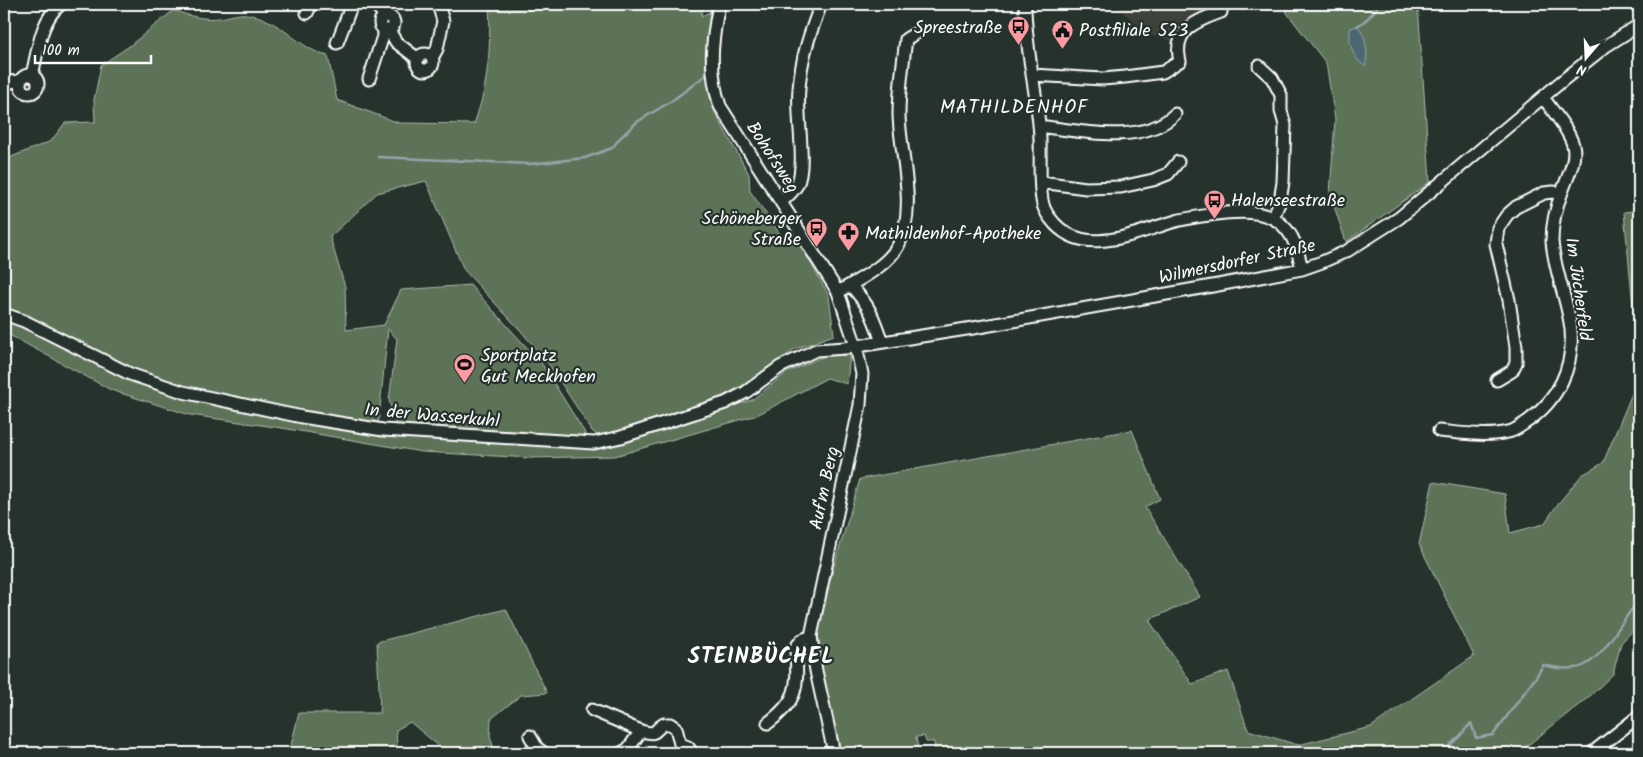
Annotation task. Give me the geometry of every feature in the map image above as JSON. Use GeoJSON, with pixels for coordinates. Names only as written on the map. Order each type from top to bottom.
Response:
{"type":"FeatureCollection","features":[{"type":"Feature","properties":{"kind":"street"},"geometry":{"type":"LineString","coordinates":[[32,75],[42,31],[54,9],[61,4]]}},
{"type":"Feature","properties":{"kind":"street"},"geometry":{"type":"LineString","coordinates":[[337,43],[352,4]]}},
{"type":"Feature","properties":{"kind":"street"},"geometry":{"type":"LineString","coordinates":[[374,4],[386,16],[380,23],[396,42],[418,58],[423,54],[432,58],[437,49],[443,21],[438,4]]}},
{"type":"Feature","properties":{"kind":"street","name":"Bohofsweg"},"geometry":{"type":"LineString","coordinates":[[718,4],[712,46],[714,89],[720,106],[732,128],[838,292],[856,346]]}},
{"type":"Feature","properties":{"kind":"street"},"geometry":{"type":"LineString","coordinates":[[781,202],[792,192],[798,181],[801,152],[798,88],[808,36],[821,4]]}},
{"type":"Feature","properties":{"kind":"street"},"geometry":{"type":"LineString","coordinates":[[1025,4],[1028,52],[1039,126],[1042,201],[1050,218],[1065,232],[1084,240],[1108,240],[1178,220],[1235,212],[1256,212],[1273,218],[1288,231],[1293,240],[1302,269]]}},
{"type":"Feature","properties":{"kind":"street"},"geometry":{"type":"LineString","coordinates":[[1032,75],[1103,79],[1163,72],[1180,61],[1178,51],[1182,35],[1197,21],[1221,12],[1222,4]]}},
{"type":"Feature","properties":{"kind":"street","name":"Wilmersdorfer Straße"},"geometry":{"type":"LineString","coordinates":[[856,346],[973,328],[1302,269],[1347,252],[1399,218],[1606,46],[1639,25]]}},
{"type":"Feature","properties":{"kind":"street"},"geometry":{"type":"LineString","coordinates":[[369,79],[387,30]]}},
{"type":"Feature","properties":{"kind":"street"},"geometry":{"type":"LineString","coordinates":[[838,292],[891,255],[903,235],[907,208],[900,140],[900,90],[906,39],[918,32]]}},
{"type":"Feature","properties":{"kind":"street"},"geometry":{"type":"LineString","coordinates":[[1259,66],[1272,78],[1280,95],[1281,111],[1285,125],[1283,182],[1280,201],[1273,218]]}},
{"type":"Feature","properties":{"kind":"street"},"geometry":{"type":"LineString","coordinates":[[4,84],[20,81],[25,76],[32,75]]}},
{"type":"Feature","properties":{"kind":"street"},"geometry":{"type":"LineString","coordinates":[[20,81],[22,90],[28,93],[34,91],[38,84],[36,78],[32,75]]}},
{"type":"Feature","properties":{"kind":"street","name":"Im Jücherfeld"},"geometry":{"type":"LineString","coordinates":[[1439,431],[1481,434],[1509,432],[1545,408],[1562,384],[1569,360],[1571,339],[1552,241],[1554,220],[1574,151],[1570,137],[1543,97]]}},
{"type":"Feature","properties":{"kind":"street"},"geometry":{"type":"LineString","coordinates":[[1039,126],[1103,134],[1123,134],[1156,128],[1166,123],[1175,114]]}},
{"type":"Feature","properties":{"kind":"street"},"geometry":{"type":"LineString","coordinates":[[1041,182],[1086,188],[1121,187],[1152,180],[1168,174],[1178,162]]}},
{"type":"Feature","properties":{"kind":"street"},"geometry":{"type":"LineString","coordinates":[[1496,380],[1512,371],[1516,358],[1509,300],[1496,244],[1498,228],[1507,215],[1516,207],[1544,193],[1561,193]]}},
{"type":"Feature","properties":{"kind":"street"},"geometry":{"type":"LineString","coordinates":[[850,285],[865,301],[873,316],[882,342]]}},
{"type":"Feature","properties":{"kind":"street","name":"In der Wasserkuhl"},"geometry":{"type":"LineString","coordinates":[[4,314],[24,321],[130,374],[183,392],[302,417],[383,430],[594,444],[628,435],[725,403],[746,392],[787,363],[816,350],[856,346]]}},
{"type":"Feature","properties":{"kind":"street","name":"Auf'm Berg"},"geometry":{"type":"LineString","coordinates":[[834,753],[816,672],[811,636],[860,405],[862,374],[856,346]]}},
{"type":"Feature","properties":{"kind":"street","name":"Auf'm Berg"},"geometry":{"type":"LineString","coordinates":[[768,723],[783,712],[790,701],[796,688],[797,679],[796,647],[802,640],[811,636]]}},
{"type":"Feature","properties":{"kind":"street"},"geometry":{"type":"LineString","coordinates":[[592,710],[641,731],[652,733],[656,732],[664,724],[670,724],[676,728],[680,744],[688,747],[692,753]]}},
{"type":"Feature","properties":{"kind":"street"},"geometry":{"type":"LineString","coordinates":[[1592,753],[1639,716]]}},
{"type":"Feature","properties":{"kind":"street"},"geometry":{"type":"LineString","coordinates":[[621,753],[628,749],[641,731]]}},
{"type":"Feature","properties":{"kind":"street"},"geometry":{"type":"LineString","coordinates":[[530,736],[544,753]]}},
{"type":"Feature","properties":{"kind":"shaded area"},"geometry":{"type":"Polygon","coordinates":[[[1113,4],[1219,4],[1176,42],[1150,35],[1113,4]]]}},
{"type":"Feature","properties":{"kind":"green space"},"geometry":{"type":"Polygon","coordinates":[[[489,4],[704,4],[701,16],[710,12],[707,49],[715,113],[749,174],[750,191],[785,241],[800,244],[829,296],[834,335],[795,349],[754,379],[718,400],[599,437],[592,431],[550,366],[521,331],[464,270],[426,181],[377,193],[330,237],[345,287],[346,330],[384,325],[401,290],[470,285],[542,364],[585,433],[584,438],[396,426],[389,400],[397,339],[388,329],[378,427],[180,388],[126,369],[4,312],[4,160],[51,141],[65,123],[95,122],[94,100],[101,65],[128,47],[174,10],[202,18],[220,18],[243,14],[258,16],[269,21],[307,47],[328,56],[337,100],[399,123],[474,124],[483,94],[488,65],[490,35],[489,4]]]}},
{"type":"Feature","properties":{"kind":"green space"},"geometry":{"type":"Polygon","coordinates":[[[1286,4],[1418,4],[1430,182],[1346,242],[1330,194],[1335,119],[1326,63],[1287,13],[1286,4]]]}},
{"type":"Feature","properties":{"kind":"green space"},"geometry":{"type":"Polygon","coordinates":[[[1639,210],[1639,624],[1621,643],[1613,674],[1590,696],[1518,753],[935,753],[934,742],[926,742],[924,736],[916,737],[919,753],[841,753],[820,661],[818,630],[824,600],[860,479],[1132,430],[1160,499],[1145,507],[1200,597],[1149,620],[1192,684],[1228,671],[1248,730],[1298,745],[1371,727],[1474,656],[1419,544],[1433,482],[1505,494],[1510,533],[1544,524],[1582,475],[1603,463],[1638,379],[1624,212],[1639,210]]]}},
{"type":"Feature","properties":{"kind":"green space"},"geometry":{"type":"Polygon","coordinates":[[[4,319],[38,331],[132,382],[192,401],[285,419],[422,439],[594,448],[616,443],[752,400],[786,373],[824,356],[850,355],[847,384],[827,378],[757,415],[615,456],[531,458],[422,452],[282,428],[190,415],[111,390],[4,332],[4,319]]]}},
{"type":"Feature","properties":{"kind":"green space"},"geometry":{"type":"Polygon","coordinates":[[[506,609],[547,693],[521,695],[491,719],[490,736],[495,753],[447,753],[410,722],[396,730],[397,745],[395,753],[355,751],[354,753],[289,753],[299,713],[380,713],[377,642],[506,609]]]}},
{"type":"Feature","properties":{"kind":"water"},"geometry":{"type":"Polygon","coordinates":[[[1357,26],[1363,34],[1366,45],[1367,57],[1365,66],[1357,59],[1351,44],[1351,28],[1357,26]]]}},
{"type":"Feature","properties":{"kind":"waterway"},"geometry":{"type":"LineString","coordinates":[[1357,26],[1370,17],[1379,4]]}},
{"type":"Feature","properties":{"kind":"waterway"},"geometry":{"type":"LineString","coordinates":[[378,157],[530,164],[585,158],[612,148],[637,122],[673,100],[706,75]]}},
{"type":"Feature","properties":{"kind":"waterway"},"geometry":{"type":"LineString","coordinates":[[1441,753],[1471,723],[1476,738],[1493,735],[1543,665],[1558,668],[1585,665],[1599,654],[1632,609],[1639,604]]}},
{"type":"Feature","properties":{"kind":"place","name":"Spreestraße"},"geometry":{"type":"Point","coordinates":[1018,46]}},
{"type":"Feature","properties":{"kind":"place","name":"Postfiliale 523"},"geometry":{"type":"Point","coordinates":[1063,49]}},
{"type":"Feature","properties":{"kind":"place","name":"Halenseestraße"},"geometry":{"type":"Point","coordinates":[1215,219]}},
{"type":"Feature","properties":{"kind":"place","name":"Schöneberger Straße"},"geometry":{"type":"Point","coordinates":[817,247]}},
{"type":"Feature","properties":{"kind":"place","name":"Mathildenhof-Apotheke"},"geometry":{"type":"Point","coordinates":[849,252]}},
{"type":"Feature","properties":{"kind":"place","name":"Sportplatz Gut Meckhofen"},"geometry":{"type":"Point","coordinates":[465,384]}},
{"type":"Feature","properties":{"kind":"district","name":"MATHILDENHOF"},"geometry":{"type":"Point","coordinates":[1014,106]}},
{"type":"Feature","properties":{"kind":"district","name":"STEINBÜCHEL"},"geometry":{"type":"Point","coordinates":[761,655]}}]}
